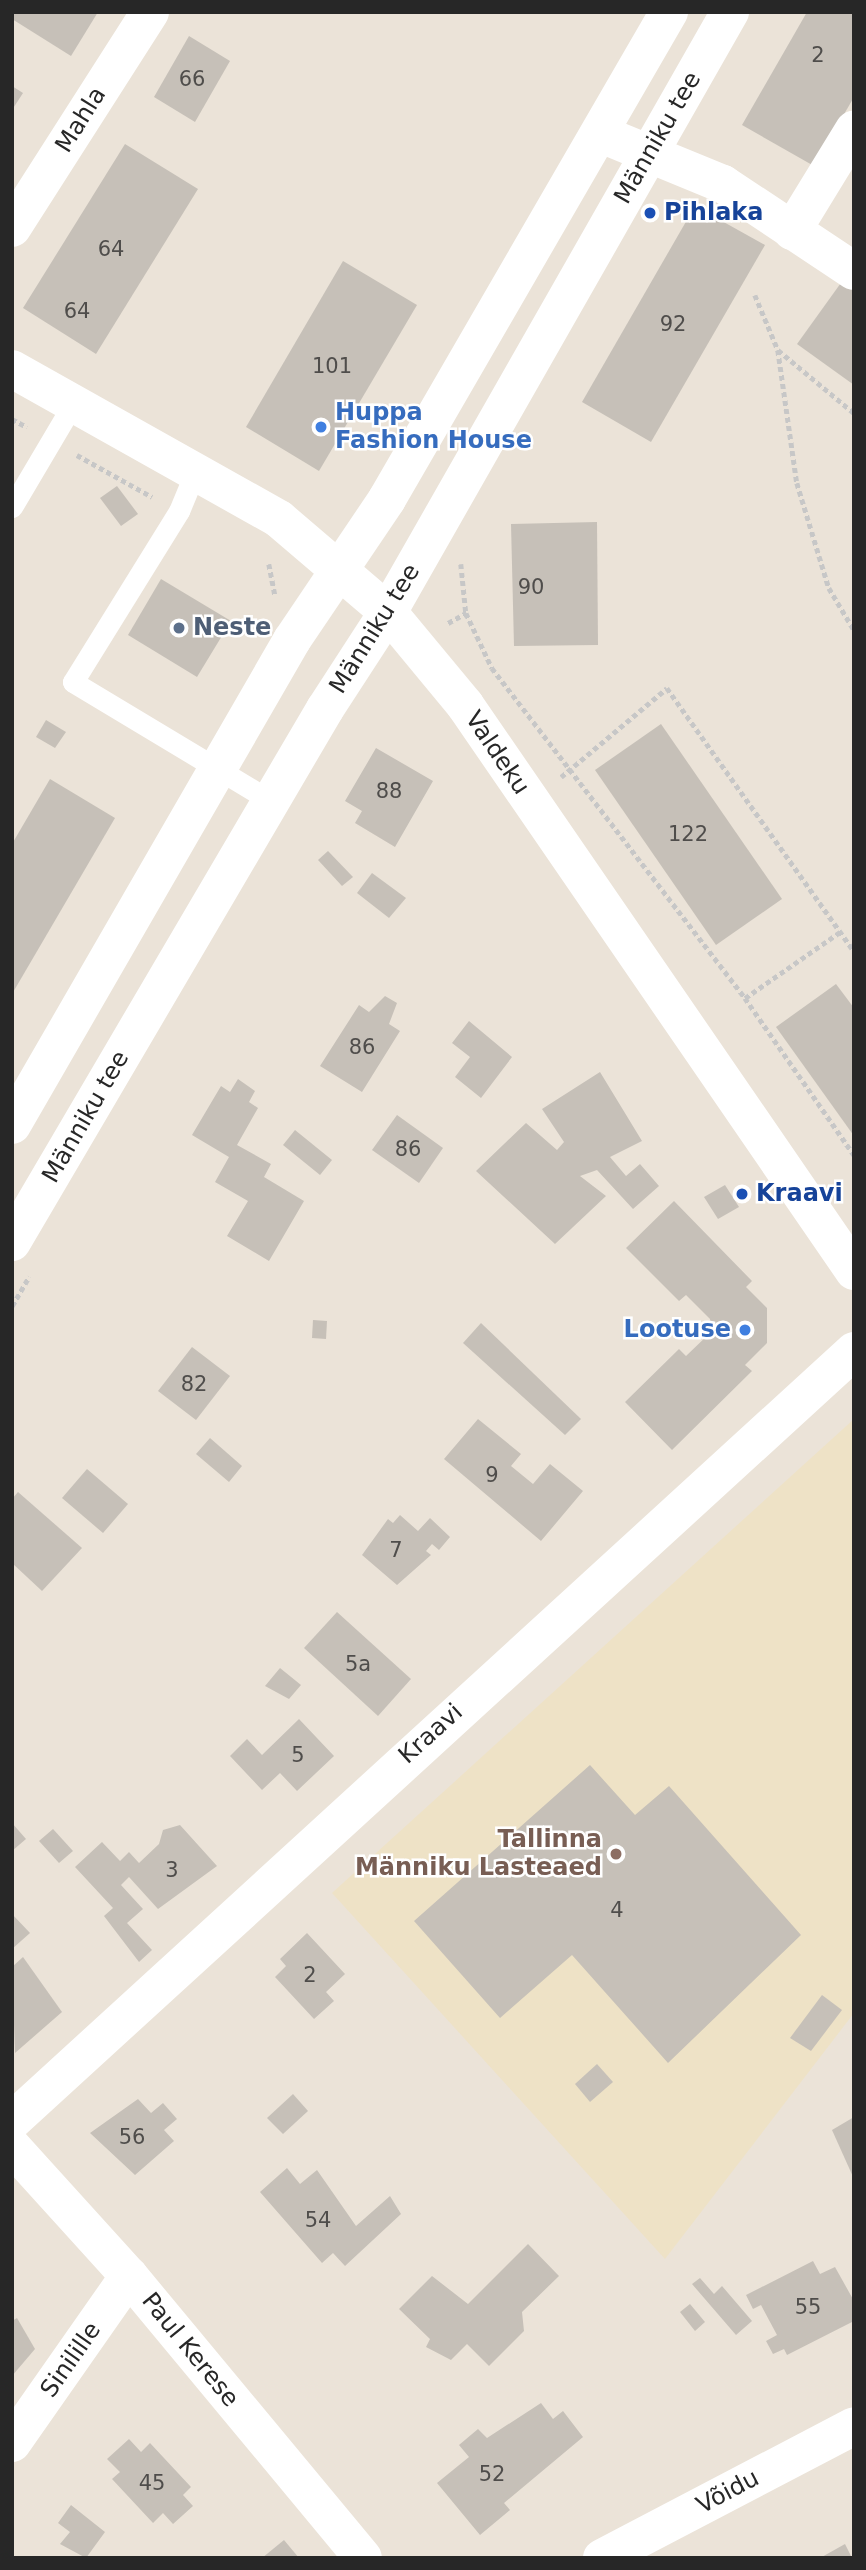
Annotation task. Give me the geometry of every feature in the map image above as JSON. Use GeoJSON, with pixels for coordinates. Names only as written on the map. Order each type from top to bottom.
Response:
{"type":"FeatureCollection","features":[{"type":"Feature","properties":{"kind":"street","name":"Mahla"},"geometry":{"type":"LineString","coordinates":[[12,228],[150,12]]}},
{"type":"Feature","properties":{"kind":"street"},"geometry":{"type":"LineString","coordinates":[[12,1125],[219,767],[601,134],[668,12]]}},
{"type":"Feature","properties":{"kind":"street","name":"Männiku tee"},"geometry":{"type":"LineString","coordinates":[[12,1242],[271,801],[388,612],[730,12]]}},
{"type":"Feature","properties":{"kind":"street"},"geometry":{"type":"LineString","coordinates":[[792,231],[854,130]]}},
{"type":"Feature","properties":{"kind":"street"},"geometry":{"type":"LineString","coordinates":[[601,134],[652,150],[723,184],[854,271]]}},
{"type":"Feature","properties":{"kind":"street","name":"Valdeku"},"geometry":{"type":"LineString","coordinates":[[12,369],[279,519],[388,612],[465,705],[854,1271]]}},
{"type":"Feature","properties":{"kind":"street","name":"Kraavi"},"geometry":{"type":"LineString","coordinates":[[12,2121],[854,1351]]}},
{"type":"Feature","properties":{"kind":"street","name":"Paul Kerese"},"geometry":{"type":"LineString","coordinates":[[12,2147],[129,2276],[363,2558]]}},
{"type":"Feature","properties":{"kind":"street","name":"Sinilille"},"geometry":{"type":"LineString","coordinates":[[12,2443],[129,2276]]}},
{"type":"Feature","properties":{"kind":"street","name":"Võidu"},"geometry":{"type":"LineString","coordinates":[[602,2558],[854,2426]]}},
{"type":"Feature","properties":{"kind":"lane"},"geometry":{"type":"LineString","coordinates":[[12,507],[74,402]]}},
{"type":"Feature","properties":{"kind":"lane"},"geometry":{"type":"LineString","coordinates":[[196,470],[179,511],[73,682],[219,767],[271,801]]}},
{"type":"Feature","properties":{"kind":"path"},"geometry":{"type":"LineString","coordinates":[[755,295],[778,351],[797,483],[829,588],[854,630]]}},
{"type":"Feature","properties":{"kind":"path"},"geometry":{"type":"LineString","coordinates":[[778,351],[854,413]]}},
{"type":"Feature","properties":{"kind":"path"},"geometry":{"type":"LineString","coordinates":[[12,419],[179,511]]}},
{"type":"Feature","properties":{"kind":"path"},"geometry":{"type":"LineString","coordinates":[[462,553],[466,612],[492,668],[745,998],[854,1155]]}},
{"type":"Feature","properties":{"kind":"path"},"geometry":{"type":"LineString","coordinates":[[527,796],[571,772],[667,688],[854,951]]}},
{"type":"Feature","properties":{"kind":"path"},"geometry":{"type":"LineString","coordinates":[[745,998],[840,932]]}},
{"type":"Feature","properties":{"kind":"shaded area","name":"Tallinna Männiku Lasteaed"},"geometry":{"type":"Polygon","coordinates":[[[854,1419],[854,2013],[665,2259],[332,1893],[854,1419]]]}},
{"type":"Feature","properties":{"kind":"building"},"geometry":{"type":"Polygon","coordinates":[[[12,12],[98,12],[71,56],[12,19],[12,12]]]}},
{"type":"Feature","properties":{"kind":"building"},"geometry":{"type":"Polygon","coordinates":[[[807,12],[854,12],[854,97],[814,166],[742,125],[807,12]]]}},
{"type":"Feature","properties":{"kind":"building"},"geometry":{"type":"Polygon","coordinates":[[[189,36],[230,61],[195,122],[154,97],[189,36]]]}},
{"type":"Feature","properties":{"kind":"building"},"geometry":{"type":"Polygon","coordinates":[[[12,86],[23,93],[12,110],[12,86]]]}},
{"type":"Feature","properties":{"kind":"building"},"geometry":{"type":"Polygon","coordinates":[[[125,144],[198,189],[96,354],[23,308],[125,144]]]}},
{"type":"Feature","properties":{"kind":"building"},"geometry":{"type":"Polygon","coordinates":[[[695,206],[765,245],[651,442],[582,402],[695,206]]]}},
{"type":"Feature","properties":{"kind":"building"},"geometry":{"type":"Polygon","coordinates":[[[343,261],[417,305],[319,471],[246,427],[343,261]]]}},
{"type":"Feature","properties":{"kind":"building"},"geometry":{"type":"Polygon","coordinates":[[[843,280],[854,288],[854,385],[797,344],[843,280]]]}},
{"type":"Feature","properties":{"kind":"building"},"geometry":{"type":"Polygon","coordinates":[[[117,486],[138,514],[121,526],[100,498],[117,486]]]}},
{"type":"Feature","properties":{"kind":"building"},"geometry":{"type":"Polygon","coordinates":[[[597,522],[598,645],[514,646],[511,524],[597,522]]]}},
{"type":"Feature","properties":{"kind":"building","name":"Neste"},"geometry":{"type":"Polygon","coordinates":[[[161,579],[231,621],[197,677],[128,635],[161,579]]]}},
{"type":"Feature","properties":{"kind":"building"},"geometry":{"type":"Polygon","coordinates":[[[46,720],[66,732],[55,748],[36,737],[46,720]]]}},
{"type":"Feature","properties":{"kind":"building"},"geometry":{"type":"Polygon","coordinates":[[[661,724],[782,899],[716,945],[595,770],[661,724]]]}},
{"type":"Feature","properties":{"kind":"building"},"geometry":{"type":"Polygon","coordinates":[[[376,748],[433,781],[395,847],[355,823],[362,811],[345,801],[376,748]]]}},
{"type":"Feature","properties":{"kind":"building"},"geometry":{"type":"Polygon","coordinates":[[[50,779],[115,818],[12,994],[12,844],[50,779]]]}},
{"type":"Feature","properties":{"kind":"building"},"geometry":{"type":"Polygon","coordinates":[[[328,851],[353,877],[342,886],[318,860],[328,851]]]}},
{"type":"Feature","properties":{"kind":"building"},"geometry":{"type":"Polygon","coordinates":[[[372,873],[406,898],[389,918],[357,893],[372,873]]]}},
{"type":"Feature","properties":{"kind":"building"},"geometry":{"type":"Polygon","coordinates":[[[836,984],[854,1008],[854,1136],[776,1027],[836,984]]]}},
{"type":"Feature","properties":{"kind":"building"},"geometry":{"type":"Polygon","coordinates":[[[385,996],[397,1003],[389,1024],[400,1031],[362,1092],[320,1066],[359,1005],[369,1012],[385,996]]]}},
{"type":"Feature","properties":{"kind":"building"},"geometry":{"type":"Polygon","coordinates":[[[469,1021],[512,1057],[481,1098],[455,1077],[470,1057],[452,1043],[469,1021]]]}},
{"type":"Feature","properties":{"kind":"building"},"geometry":{"type":"Polygon","coordinates":[[[600,1072],[642,1141],[610,1157],[626,1176],[640,1164],[659,1186],[633,1209],[597,1170],[580,1176],[606,1196],[555,1244],[476,1171],[526,1123],[557,1150],[564,1142],[542,1109],[600,1072]]]}},
{"type":"Feature","properties":{"kind":"building"},"geometry":{"type":"Polygon","coordinates":[[[238,1079],[255,1091],[249,1102],[258,1108],[237,1145],[271,1164],[264,1177],[304,1201],[269,1261],[227,1236],[248,1201],[215,1182],[229,1157],[192,1135],[221,1086],[230,1092],[238,1079]]]}},
{"type":"Feature","properties":{"kind":"building"},"geometry":{"type":"Polygon","coordinates":[[[397,1115],[443,1148],[419,1183],[372,1150],[397,1115]]]}},
{"type":"Feature","properties":{"kind":"building"},"geometry":{"type":"Polygon","coordinates":[[[295,1130],[332,1160],[320,1175],[283,1145],[295,1130]]]}},
{"type":"Feature","properties":{"kind":"building"},"geometry":{"type":"Polygon","coordinates":[[[725,1185],[739,1207],[718,1219],[704,1197],[725,1185]]]}},
{"type":"Feature","properties":{"kind":"building"},"geometry":{"type":"Polygon","coordinates":[[[674,1201],[752,1281],[746,1287],[767,1308],[767,1343],[745,1365],[752,1371],[672,1450],[625,1402],[679,1349],[686,1356],[711,1332],[710,1319],[686,1295],[679,1301],[626,1248],[674,1201]]]}},
{"type":"Feature","properties":{"kind":"building"},"geometry":{"type":"Polygon","coordinates":[[[313,1320],[327,1321],[326,1339],[312,1338],[313,1320]]]}},
{"type":"Feature","properties":{"kind":"building"},"geometry":{"type":"Polygon","coordinates":[[[481,1323],[581,1419],[565,1435],[463,1343],[481,1323]]]}},
{"type":"Feature","properties":{"kind":"building"},"geometry":{"type":"Polygon","coordinates":[[[192,1347],[230,1376],[196,1420],[158,1391],[192,1347]]]}},
{"type":"Feature","properties":{"kind":"building"},"geometry":{"type":"Polygon","coordinates":[[[478,1419],[521,1454],[511,1466],[533,1484],[550,1464],[583,1491],[541,1541],[444,1459],[478,1419]]]}},
{"type":"Feature","properties":{"kind":"building"},"geometry":{"type":"Polygon","coordinates":[[[210,1438],[242,1466],[229,1482],[196,1454],[210,1438]]]}},
{"type":"Feature","properties":{"kind":"building"},"geometry":{"type":"Polygon","coordinates":[[[87,1469],[128,1504],[103,1533],[62,1498],[87,1469]]]}},
{"type":"Feature","properties":{"kind":"building"},"geometry":{"type":"Polygon","coordinates":[[[18,1492],[82,1548],[42,1591],[12,1563],[12,1499],[18,1492]]]}},
{"type":"Feature","properties":{"kind":"building"},"geometry":{"type":"Polygon","coordinates":[[[400,1515],[418,1531],[430,1518],[450,1537],[439,1550],[432,1544],[426,1551],[431,1555],[397,1585],[362,1555],[388,1519],[393,1523],[400,1515]]]}},
{"type":"Feature","properties":{"kind":"building"},"geometry":{"type":"Polygon","coordinates":[[[337,1612],[411,1679],[378,1716],[304,1648],[337,1612]]]}},
{"type":"Feature","properties":{"kind":"building"},"geometry":{"type":"Polygon","coordinates":[[[280,1668],[301,1685],[289,1699],[265,1686],[280,1668]]]}},
{"type":"Feature","properties":{"kind":"building"},"geometry":{"type":"Polygon","coordinates":[[[299,1719],[334,1756],[297,1791],[280,1773],[262,1790],[230,1756],[247,1739],[262,1755],[299,1719]]]}},
{"type":"Feature","properties":{"kind":"building"},"geometry":{"type":"Polygon","coordinates":[[[590,1765],[635,1815],[669,1786],[801,1935],[668,2063],[572,1955],[500,2018],[414,1921],[590,1765]]]}},
{"type":"Feature","properties":{"kind":"building"},"geometry":{"type":"Polygon","coordinates":[[[12,1823],[26,1839],[12,1851],[12,1823]]]}},
{"type":"Feature","properties":{"kind":"building"},"geometry":{"type":"Polygon","coordinates":[[[180,1825],[217,1866],[158,1909],[129,1877],[121,1885],[143,1909],[127,1923],[152,1950],[139,1962],[104,1916],[113,1908],[75,1867],[102,1842],[120,1861],[129,1852],[139,1863],[159,1844],[163,1830],[180,1825]]]}},
{"type":"Feature","properties":{"kind":"building"},"geometry":{"type":"Polygon","coordinates":[[[53,1829],[73,1851],[59,1863],[39,1841],[53,1829]]]}},
{"type":"Feature","properties":{"kind":"building"},"geometry":{"type":"Polygon","coordinates":[[[12,1914],[30,1933],[12,1949],[12,1914]]]}},
{"type":"Feature","properties":{"kind":"building"},"geometry":{"type":"Polygon","coordinates":[[[307,1933],[345,1974],[326,1992],[334,2001],[314,2019],[275,1977],[286,1966],[280,1959],[307,1933]]]}},
{"type":"Feature","properties":{"kind":"building"},"geometry":{"type":"Polygon","coordinates":[[[23,1957],[62,2012],[15,2053],[12,1967],[23,1957]]]}},
{"type":"Feature","properties":{"kind":"building"},"geometry":{"type":"Polygon","coordinates":[[[822,1995],[842,2010],[811,2051],[790,2038],[822,1995]]]}},
{"type":"Feature","properties":{"kind":"building"},"geometry":{"type":"Polygon","coordinates":[[[597,2064],[613,2082],[590,2102],[575,2084],[597,2064]]]}},
{"type":"Feature","properties":{"kind":"building"},"geometry":{"type":"Polygon","coordinates":[[[293,2094],[308,2111],[283,2134],[267,2118],[293,2094]]]}},
{"type":"Feature","properties":{"kind":"building"},"geometry":{"type":"Polygon","coordinates":[[[138,2099],[151,2113],[163,2103],[177,2119],[164,2130],[174,2141],[135,2175],[90,2133],[138,2099]]]}},
{"type":"Feature","properties":{"kind":"building"},"geometry":{"type":"Polygon","coordinates":[[[854,2117],[854,2179],[832,2130],[854,2117]]]}},
{"type":"Feature","properties":{"kind":"building"},"geometry":{"type":"Polygon","coordinates":[[[287,2168],[300,2184],[317,2170],[356,2226],[390,2196],[401,2214],[345,2266],[333,2253],[322,2263],[260,2192],[287,2168]]]}},
{"type":"Feature","properties":{"kind":"building"},"geometry":{"type":"Polygon","coordinates":[[[528,2244],[559,2276],[522,2312],[524,2331],[489,2366],[467,2344],[451,2360],[426,2347],[430,2339],[399,2309],[432,2276],[468,2304],[528,2244]]]}},
{"type":"Feature","properties":{"kind":"building"},"geometry":{"type":"Polygon","coordinates":[[[813,2261],[820,2274],[835,2267],[854,2301],[854,2321],[787,2355],[784,2349],[773,2354],[766,2341],[777,2335],[761,2305],[753,2309],[746,2295],[813,2261]]]}},
{"type":"Feature","properties":{"kind":"building"},"geometry":{"type":"Polygon","coordinates":[[[700,2278],[714,2294],[722,2286],[752,2321],[736,2335],[692,2284],[700,2278]]]}},
{"type":"Feature","properties":{"kind":"building"},"geometry":{"type":"Polygon","coordinates":[[[690,2304],[705,2322],[695,2331],[680,2312],[690,2304]]]}},
{"type":"Feature","properties":{"kind":"building"},"geometry":{"type":"Polygon","coordinates":[[[17,2318],[35,2349],[12,2376],[12,2321],[17,2318]]]}},
{"type":"Feature","properties":{"kind":"building"},"geometry":{"type":"Polygon","coordinates":[[[541,2403],[553,2419],[563,2411],[583,2437],[504,2503],[510,2510],[480,2535],[437,2483],[469,2457],[459,2445],[478,2429],[487,2438],[541,2403]]]}},
{"type":"Feature","properties":{"kind":"building"},"geometry":{"type":"Polygon","coordinates":[[[129,2439],[141,2452],[150,2443],[191,2487],[183,2495],[193,2506],[173,2524],[163,2513],[153,2523],[112,2479],[120,2472],[107,2459],[129,2439]]]}},
{"type":"Feature","properties":{"kind":"building"},"geometry":{"type":"Polygon","coordinates":[[[71,2505],[105,2532],[86,2558],[60,2544],[70,2532],[58,2523],[71,2505]]]}},
{"type":"Feature","properties":{"kind":"building"},"geometry":{"type":"Polygon","coordinates":[[[284,2540],[299,2558],[262,2558],[284,2540]]]}},
{"type":"Feature","properties":{"kind":"building"},"geometry":{"type":"Polygon","coordinates":[[[845,2544],[852,2558],[820,2558],[845,2544]]]}},
{"type":"Feature","properties":{"kind":"place","name":"Pihlaka"},"geometry":{"type":"Point","coordinates":[650,213]}},
{"type":"Feature","properties":{"kind":"place","name":"Huppa Fashion House"},"geometry":{"type":"Point","coordinates":[321,427]}},
{"type":"Feature","properties":{"kind":"place","name":"Neste"},"geometry":{"type":"Point","coordinates":[179,628]}},
{"type":"Feature","properties":{"kind":"place","name":"Kraavi"},"geometry":{"type":"Point","coordinates":[742,1194]}},
{"type":"Feature","properties":{"kind":"place","name":"Lootuse"},"geometry":{"type":"Point","coordinates":[745,1330]}},
{"type":"Feature","properties":{"kind":"place","name":"Tallinna Männiku Lasteaed"},"geometry":{"type":"Point","coordinates":[616,1854]}}]}
